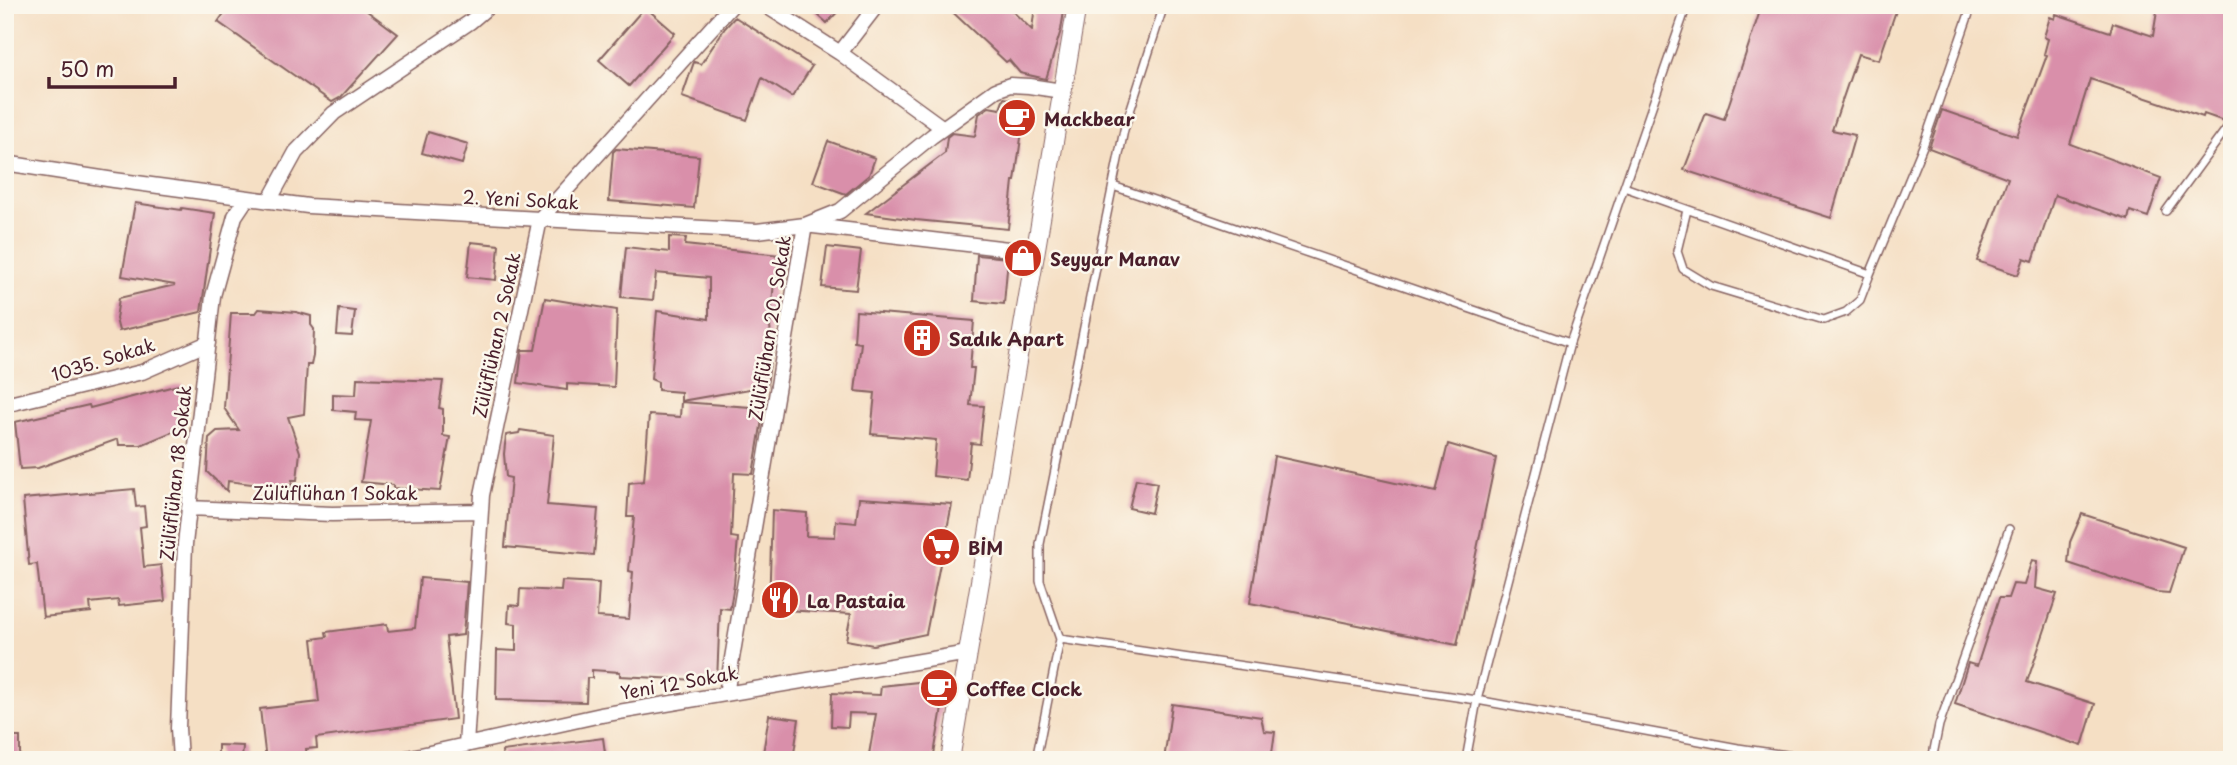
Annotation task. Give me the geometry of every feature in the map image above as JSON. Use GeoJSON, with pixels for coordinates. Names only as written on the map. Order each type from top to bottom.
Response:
{"type":"FeatureCollection","features":[{"type":"Feature","properties":{"kind":"street"},"geometry":{"type":"LineString","coordinates":[[269,201],[296,152],[334,113],[470,22],[490,5]]}},
{"type":"Feature","properties":{"kind":"street"},"geometry":{"type":"LineString","coordinates":[[540,219],[732,5]]}},
{"type":"Feature","properties":{"kind":"street"},"geometry":{"type":"LineString","coordinates":[[765,5],[840,53],[943,128]]}},
{"type":"Feature","properties":{"kind":"street"},"geometry":{"type":"LineString","coordinates":[[840,53],[877,5]]}},
{"type":"Feature","properties":{"kind":"street"},"geometry":{"type":"LineString","coordinates":[[950,760],[1077,5]]}},
{"type":"Feature","properties":{"kind":"street","name":"Zülüflühan 20. Sokak"},"geometry":{"type":"LineString","coordinates":[[726,694],[805,225],[840,211],[943,128],[996,90],[1010,85],[1062,92]]}},
{"type":"Feature","properties":{"kind":"street","name":"2. Yeni Sokak"},"geometry":{"type":"LineString","coordinates":[[5,163],[308,206],[757,231],[805,225],[1035,252]]}},
{"type":"Feature","properties":{"kind":"street","name":"Zülüflühan 18 Sokak"},"geometry":{"type":"LineString","coordinates":[[180,760],[178,728],[185,544],[208,343],[214,296],[235,216],[247,198]]}},
{"type":"Feature","properties":{"kind":"street","name":"Zülüflühan 2 Sokak"},"geometry":{"type":"LineString","coordinates":[[466,745],[482,495],[540,219]]}},
{"type":"Feature","properties":{"kind":"street","name":"1035. Sokak"},"geometry":{"type":"LineString","coordinates":[[5,405],[142,372],[208,343]]}},
{"type":"Feature","properties":{"kind":"street","name":"Zülüflühan 1 Sokak"},"geometry":{"type":"LineString","coordinates":[[189,508],[332,514],[481,511]]}},
{"type":"Feature","properties":{"kind":"street","name":"Yeni 12 Sokak"},"geometry":{"type":"LineString","coordinates":[[398,760],[601,715],[968,653]]}},
{"type":"Feature","properties":{"kind":"lane"},"geometry":{"type":"LineString","coordinates":[[1036,760],[1060,639],[1040,581],[1040,544],[1124,130],[1164,5]]}},
{"type":"Feature","properties":{"kind":"lane"},"geometry":{"type":"LineString","coordinates":[[1466,760],[1477,700],[1570,343],[1687,5]]}},
{"type":"Feature","properties":{"kind":"lane"},"geometry":{"type":"LineString","coordinates":[[1687,210],[1677,251],[1683,269],[1711,286],[1824,320],[1846,312],[1860,300],[1923,146],[1972,5]]}},
{"type":"Feature","properties":{"kind":"lane"},"geometry":{"type":"LineString","coordinates":[[2166,211],[2232,121]]}},
{"type":"Feature","properties":{"kind":"lane"},"geometry":{"type":"LineString","coordinates":[[1112,187],[1570,343]]}},
{"type":"Feature","properties":{"kind":"lane"},"geometry":{"type":"LineString","coordinates":[[1624,187],[1870,274]]}},
{"type":"Feature","properties":{"kind":"lane"},"geometry":{"type":"LineString","coordinates":[[1932,760],[1939,725],[2009,529]]}},
{"type":"Feature","properties":{"kind":"lane"},"geometry":{"type":"LineString","coordinates":[[1060,639],[1477,700],[1738,748],[1821,760]]}},
{"type":"Feature","properties":{"kind":"building"},"geometry":{"type":"Polygon","coordinates":[[[230,5],[359,5],[398,34],[341,97],[332,102],[218,22],[230,5]]]}},
{"type":"Feature","properties":{"kind":"building"},"geometry":{"type":"Polygon","coordinates":[[[807,5],[844,5],[827,23],[807,5]]]}},
{"type":"Feature","properties":{"kind":"building"},"geometry":{"type":"Polygon","coordinates":[[[945,5],[1006,5],[1032,30],[1035,5],[1065,5],[1061,30],[1046,79],[1020,73],[1009,60],[1006,62],[945,5]]]}},
{"type":"Feature","properties":{"kind":"building"},"geometry":{"type":"Polygon","coordinates":[[[1762,5],[1898,5],[1879,60],[1858,54],[1832,130],[1855,135],[1831,218],[1684,170],[1706,113],[1724,119],[1762,5]]]}},
{"type":"Feature","properties":{"kind":"building"},"geometry":{"type":"Polygon","coordinates":[[[2158,5],[2232,5],[2232,105],[2227,118],[2224,121],[2204,114],[2203,117],[2090,79],[2070,144],[2161,178],[2148,217],[2130,211],[2128,220],[2055,195],[2033,261],[2024,258],[2018,275],[1977,261],[2008,178],[1929,148],[1942,110],[2017,136],[2047,55],[2044,54],[2048,39],[2044,37],[2050,17],[2055,19],[2056,14],[2110,32],[2113,23],[2153,36],[2158,5]]]}},
{"type":"Feature","properties":{"kind":"building"},"geometry":{"type":"Polygon","coordinates":[[[645,7],[675,33],[629,86],[599,60],[645,7]]]}},
{"type":"Feature","properties":{"kind":"building"},"geometry":{"type":"Polygon","coordinates":[[[735,17],[812,66],[792,97],[762,78],[747,120],[682,97],[694,62],[701,64],[735,17]]]}},
{"type":"Feature","properties":{"kind":"building"},"geometry":{"type":"Polygon","coordinates":[[[1004,98],[1026,102],[1008,229],[866,213],[945,153],[947,137],[952,133],[975,136],[979,114],[989,107],[1000,109],[1004,98]]]}},
{"type":"Feature","properties":{"kind":"building"},"geometry":{"type":"Polygon","coordinates":[[[428,132],[468,144],[462,164],[422,153],[428,132]]]}},
{"type":"Feature","properties":{"kind":"building"},"geometry":{"type":"Polygon","coordinates":[[[828,141],[875,158],[869,175],[846,194],[813,182],[828,141]]]}},
{"type":"Feature","properties":{"kind":"building"},"geometry":{"type":"Polygon","coordinates":[[[616,149],[699,156],[694,208],[609,201],[613,152],[616,149]]]}},
{"type":"Feature","properties":{"kind":"building"},"geometry":{"type":"Polygon","coordinates":[[[135,203],[215,213],[201,312],[119,331],[116,319],[119,298],[175,285],[122,276],[135,203]]]}},
{"type":"Feature","properties":{"kind":"building"},"geometry":{"type":"Polygon","coordinates":[[[669,237],[686,238],[685,245],[779,255],[777,282],[774,282],[770,326],[772,346],[767,386],[681,401],[681,392],[658,390],[658,382],[651,379],[657,311],[709,319],[709,278],[656,273],[653,300],[621,297],[626,247],[669,252],[669,237]]]}},
{"type":"Feature","properties":{"kind":"building"},"geometry":{"type":"Polygon","coordinates":[[[471,242],[499,245],[496,280],[467,277],[471,242]]]}},
{"type":"Feature","properties":{"kind":"building"},"geometry":{"type":"Polygon","coordinates":[[[827,247],[861,251],[856,290],[822,287],[827,247]]]}},
{"type":"Feature","properties":{"kind":"building"},"geometry":{"type":"Polygon","coordinates":[[[977,255],[1008,258],[1004,304],[974,301],[977,255]]]}},
{"type":"Feature","properties":{"kind":"building"},"geometry":{"type":"Polygon","coordinates":[[[545,298],[617,310],[614,387],[567,384],[567,390],[518,383],[522,350],[535,350],[545,298]]]}},
{"type":"Feature","properties":{"kind":"building"},"geometry":{"type":"Polygon","coordinates":[[[259,309],[311,316],[314,329],[313,356],[311,365],[307,365],[304,414],[288,417],[300,452],[297,480],[292,480],[291,489],[228,481],[227,491],[207,472],[209,438],[217,431],[239,430],[224,408],[231,313],[256,313],[259,309]]]}},
{"type":"Feature","properties":{"kind":"building"},"geometry":{"type":"Polygon","coordinates":[[[339,309],[355,311],[352,336],[337,335],[339,309]]]}},
{"type":"Feature","properties":{"kind":"building"},"geometry":{"type":"Polygon","coordinates":[[[856,311],[974,321],[970,368],[974,368],[970,405],[984,406],[980,444],[971,443],[967,480],[933,476],[936,440],[871,434],[875,393],[855,391],[861,343],[854,342],[856,311]]]}},
{"type":"Feature","properties":{"kind":"building"},"geometry":{"type":"Polygon","coordinates":[[[357,378],[443,381],[439,408],[443,409],[443,436],[450,437],[440,491],[393,488],[393,485],[361,482],[371,421],[355,420],[356,412],[333,410],[333,394],[356,395],[357,378]]]}},
{"type":"Feature","properties":{"kind":"building"},"geometry":{"type":"Polygon","coordinates":[[[182,384],[185,391],[179,429],[141,445],[119,445],[118,439],[38,468],[20,469],[15,422],[89,405],[90,408],[182,384]]]}},
{"type":"Feature","properties":{"kind":"building"},"geometry":{"type":"Polygon","coordinates":[[[681,402],[764,408],[753,474],[734,473],[731,537],[738,538],[730,609],[720,608],[717,681],[620,676],[620,672],[592,670],[592,678],[587,678],[586,702],[496,700],[497,650],[516,651],[516,624],[508,623],[509,605],[519,606],[520,589],[561,591],[562,581],[599,583],[597,617],[629,619],[633,572],[629,571],[634,517],[627,517],[629,483],[644,481],[649,415],[680,417],[681,402]]]}},
{"type":"Feature","properties":{"kind":"building"},"geometry":{"type":"Polygon","coordinates":[[[520,430],[554,435],[547,505],[598,509],[594,555],[505,547],[511,478],[506,477],[506,435],[519,433],[520,430]]]}},
{"type":"Feature","properties":{"kind":"building"},"geometry":{"type":"Polygon","coordinates":[[[1448,444],[1496,458],[1457,645],[1250,603],[1274,456],[1436,492],[1448,444]]]}},
{"type":"Feature","properties":{"kind":"building"},"geometry":{"type":"Polygon","coordinates":[[[1136,479],[1157,483],[1151,513],[1129,508],[1136,479]]]}},
{"type":"Feature","properties":{"kind":"building"},"geometry":{"type":"Polygon","coordinates":[[[134,489],[136,507],[144,506],[146,526],[140,527],[144,567],[161,565],[165,601],[119,606],[118,600],[90,603],[91,612],[43,617],[37,564],[29,565],[23,499],[134,489]]]}},
{"type":"Feature","properties":{"kind":"building"},"geometry":{"type":"Polygon","coordinates":[[[859,498],[952,504],[926,634],[873,645],[846,640],[851,614],[769,609],[772,510],[807,513],[806,536],[835,537],[836,521],[856,523],[859,498]]]}},
{"type":"Feature","properties":{"kind":"building"},"geometry":{"type":"Polygon","coordinates":[[[2082,514],[2184,547],[2169,593],[2156,592],[2068,563],[2070,542],[2082,514]]]}},
{"type":"Feature","properties":{"kind":"building"},"geometry":{"type":"Polygon","coordinates":[[[2032,560],[2037,561],[2035,588],[2057,594],[2027,682],[2095,704],[2082,746],[1955,704],[1968,663],[1977,666],[1999,598],[2008,598],[2013,584],[2024,585],[2032,560]]]}},
{"type":"Feature","properties":{"kind":"building"},"geometry":{"type":"Polygon","coordinates":[[[420,578],[467,582],[463,635],[446,637],[455,719],[316,738],[317,748],[306,749],[307,760],[266,760],[260,709],[319,702],[312,639],[327,637],[326,632],[387,624],[388,631],[415,628],[420,578]]]}},
{"type":"Feature","properties":{"kind":"building"},"geometry":{"type":"Polygon","coordinates":[[[947,679],[933,760],[868,760],[876,714],[849,713],[848,727],[831,726],[832,693],[880,695],[881,686],[947,679]]]}},
{"type":"Feature","properties":{"kind":"building"},"geometry":{"type":"Polygon","coordinates":[[[1172,704],[1261,717],[1264,731],[1275,732],[1271,760],[1164,760],[1172,704]]]}},
{"type":"Feature","properties":{"kind":"building"},"geometry":{"type":"Polygon","coordinates":[[[769,715],[799,719],[793,760],[762,760],[769,715]]]}},
{"type":"Feature","properties":{"kind":"building"},"geometry":{"type":"Polygon","coordinates":[[[5,737],[20,737],[20,760],[5,760],[5,737]]]}},
{"type":"Feature","properties":{"kind":"building"},"geometry":{"type":"Polygon","coordinates":[[[603,738],[606,760],[503,760],[502,751],[603,738]]]}},
{"type":"Feature","properties":{"kind":"building"},"geometry":{"type":"Polygon","coordinates":[[[218,745],[243,746],[242,760],[218,760],[218,745]]]}},
{"type":"Feature","properties":{"kind":"place","name":"Mackbear"},"geometry":{"type":"Point","coordinates":[1017,118]}},
{"type":"Feature","properties":{"kind":"place","name":"Seyyar Manav"},"geometry":{"type":"Point","coordinates":[1023,258]}},
{"type":"Feature","properties":{"kind":"place","name":"Sadık Apart"},"geometry":{"type":"Point","coordinates":[922,338]}},
{"type":"Feature","properties":{"kind":"place","name":"BİM"},"geometry":{"type":"Point","coordinates":[941,547]}},
{"type":"Feature","properties":{"kind":"place","name":"La Pastaia"},"geometry":{"type":"Point","coordinates":[780,600]}},
{"type":"Feature","properties":{"kind":"place","name":"Coffee Clock"},"geometry":{"type":"Point","coordinates":[939,688]}}]}
